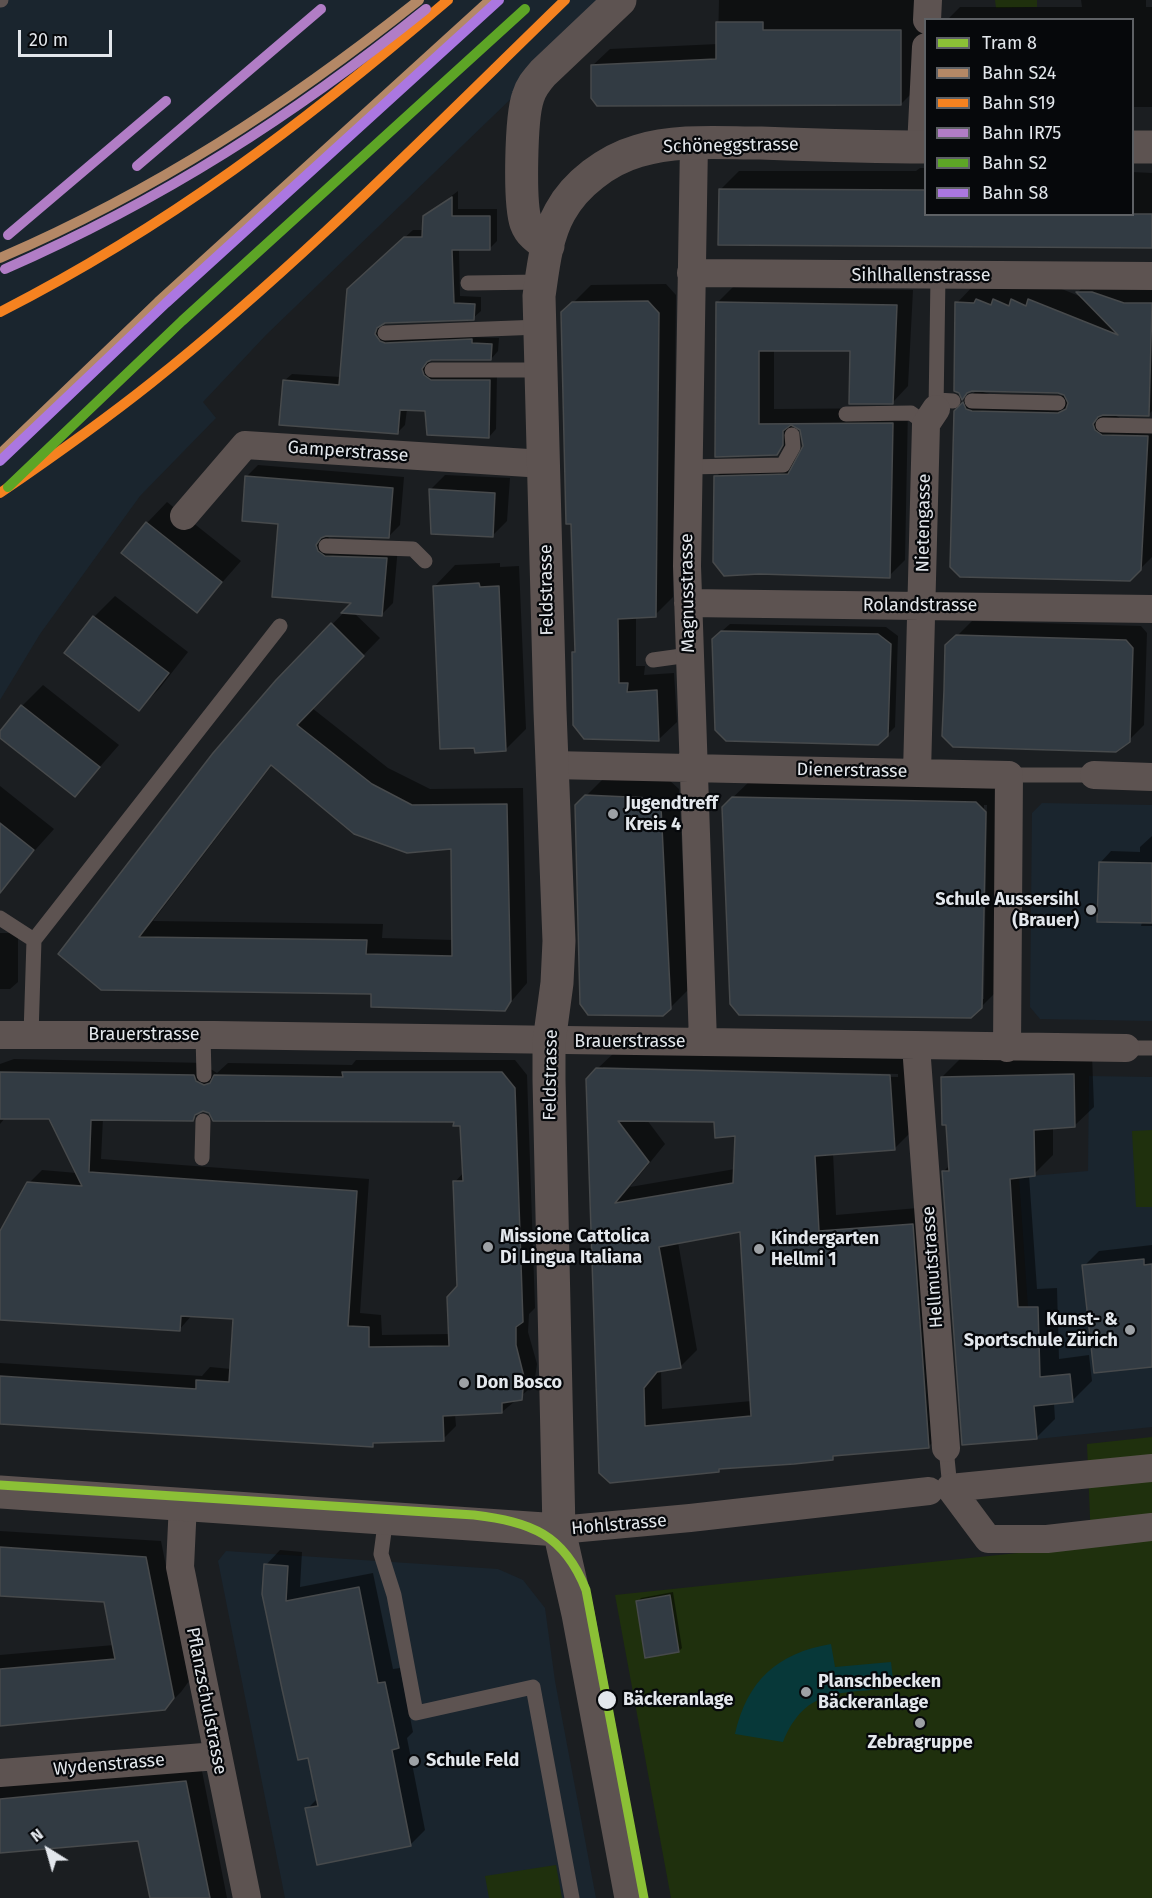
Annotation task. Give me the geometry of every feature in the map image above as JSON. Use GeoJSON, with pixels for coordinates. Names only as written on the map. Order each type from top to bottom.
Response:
{"type":"FeatureCollection","features":[{"type":"Feature","properties":{"kind":"street"},"geometry":{"type":"LineString","coordinates":[[548,246],[534,236],[524,217],[524,127],[528,95],[543,73],[620,0]]}},
{"type":"Feature","properties":{"kind":"street"},"geometry":{"type":"LineString","coordinates":[[927,18],[928,0]]}},
{"type":"Feature","properties":{"kind":"street"},"geometry":{"type":"LineString","coordinates":[[923,147],[924,114]]}},
{"type":"Feature","properties":{"kind":"street","name":"Schöneggstrasse"},"geometry":{"type":"LineString","coordinates":[[548,246],[560,211],[585,181],[600,170],[635,152],[654,147],[694,143],[923,147]]}},
{"type":"Feature","properties":{"kind":"street","name":"Magnusstrasse"},"geometry":{"type":"LineString","coordinates":[[694,143],[688,603],[703,1042]]}},
{"type":"Feature","properties":{"kind":"street"},"geometry":{"type":"LineString","coordinates":[[1134,147],[1152,147]]}},
{"type":"Feature","properties":{"kind":"street","name":"Feldstrasse"},"geometry":{"type":"LineString","coordinates":[[548,246],[541,282],[540,327],[559,941],[557,983],[549,1041],[559,1530],[576,1604],[631,1898]]}},
{"type":"Feature","properties":{"kind":"street","name":"Sihlhallenstrasse"},"geometry":{"type":"LineString","coordinates":[[691,273],[1152,276]]}},
{"type":"Feature","properties":{"kind":"street","name":"Nietengasse"},"geometry":{"type":"LineString","coordinates":[[916,773],[922,604],[938,408]]}},
{"type":"Feature","properties":{"kind":"street","name":"Gamperstrasse"},"geometry":{"type":"LineString","coordinates":[[184,516],[244,445],[544,464]]}},
{"type":"Feature","properties":{"kind":"street","name":"Rolandstrasse"},"geometry":{"type":"LineString","coordinates":[[688,603],[922,604],[1152,609]]}},
{"type":"Feature","properties":{"kind":"street","name":"Dienerstrasse"},"geometry":{"type":"LineString","coordinates":[[552,765],[1009,775]]}},
{"type":"Feature","properties":{"kind":"street"},"geometry":{"type":"LineString","coordinates":[[1007,1048],[1009,775]]}},
{"type":"Feature","properties":{"kind":"street","name":"Dienerstrasse"},"geometry":{"type":"LineString","coordinates":[[1094,775],[1152,777]]}},
{"type":"Feature","properties":{"kind":"street","name":"Brauerstrasse"},"geometry":{"type":"LineString","coordinates":[[0,1035],[203,1035],[1007,1048],[1139,1048]]}},
{"type":"Feature","properties":{"kind":"street","name":"Hellmutstrasse"},"geometry":{"type":"LineString","coordinates":[[916,1046],[946,1448]]}},
{"type":"Feature","properties":{"kind":"street","name":"Hohlstrasse"},"geometry":{"type":"LineString","coordinates":[[0,1492],[559,1530],[701,1517],[939,1489],[1152,1468]]}},
{"type":"Feature","properties":{"kind":"street"},"geometry":{"type":"LineString","coordinates":[[939,1489],[988,1539],[1047,1539],[1152,1527]]}},
{"type":"Feature","properties":{"kind":"street","name":"Pflanzschulstrasse"},"geometry":{"type":"LineString","coordinates":[[183,1503],[180,1568],[247,1898]]}},
{"type":"Feature","properties":{"kind":"street","name":"Wydenstrasse"},"geometry":{"type":"LineString","coordinates":[[0,1773],[217,1756]]}},
{"type":"Feature","properties":{"kind":"lane","name":"Nietengasse"},"geometry":{"type":"LineString","coordinates":[[938,276],[938,408]]}},
{"type":"Feature","properties":{"kind":"lane"},"geometry":{"type":"LineString","coordinates":[[468,283],[541,282]]}},
{"type":"Feature","properties":{"kind":"lane"},"geometry":{"type":"LineString","coordinates":[[385,333],[540,327]]}},
{"type":"Feature","properties":{"kind":"lane"},"geometry":{"type":"LineString","coordinates":[[432,370],[541,370]]}},
{"type":"Feature","properties":{"kind":"lane"},"geometry":{"type":"LineString","coordinates":[[972,401],[1058,403]]}},
{"type":"Feature","properties":{"kind":"lane"},"geometry":{"type":"LineString","coordinates":[[846,414],[911,413],[938,408]]}},
{"type":"Feature","properties":{"kind":"lane"},"geometry":{"type":"LineString","coordinates":[[1103,425],[1152,426]]}},
{"type":"Feature","properties":{"kind":"lane"},"geometry":{"type":"LineString","coordinates":[[688,467],[783,465],[793,447],[792,435]]}},
{"type":"Feature","properties":{"kind":"lane"},"geometry":{"type":"LineString","coordinates":[[326,546],[413,549],[425,561]]}},
{"type":"Feature","properties":{"kind":"lane"},"geometry":{"type":"LineString","coordinates":[[31,1035],[34,940],[280,626]]}},
{"type":"Feature","properties":{"kind":"lane"},"geometry":{"type":"LineString","coordinates":[[653,660],[689,655]]}},
{"type":"Feature","properties":{"kind":"lane","name":"Dienerstrasse"},"geometry":{"type":"LineString","coordinates":[[1009,775],[1094,775]]}},
{"type":"Feature","properties":{"kind":"lane"},"geometry":{"type":"LineString","coordinates":[[0,918],[34,940]]}},
{"type":"Feature","properties":{"kind":"lane"},"geometry":{"type":"LineString","coordinates":[[203,1035],[204,1075]]}},
{"type":"Feature","properties":{"kind":"lane"},"geometry":{"type":"LineString","coordinates":[[202,1158],[203,1121]]}},
{"type":"Feature","properties":{"kind":"lane","name":"Hellmutstrasse"},"geometry":{"type":"LineString","coordinates":[[939,1489],[946,1448]]}},
{"type":"Feature","properties":{"kind":"lane"},"geometry":{"type":"LineString","coordinates":[[386,1517],[381,1554],[393,1595],[416,1713],[533,1687],[572,1898]]}},
{"type":"Feature","properties":{"kind":"shaded area"},"geometry":{"type":"Polygon","coordinates":[[[0,0],[604,0],[519,91],[266,335],[203,402],[216,418],[140,496],[40,634],[0,700],[0,0]]]}},
{"type":"Feature","properties":{"kind":"shaded area","name":"Schule Aussersihl (Brauer)"},"geometry":{"type":"Polygon","coordinates":[[[1042,803],[1152,805],[1152,1021],[1040,1019],[1030,1007],[1032,813],[1042,803]]]}},
{"type":"Feature","properties":{"kind":"shaded area"},"geometry":{"type":"Polygon","coordinates":[[[1089,1076],[1152,1077],[1152,1427],[1037,1439],[1019,1177],[1088,1171],[1089,1076]]]}},
{"type":"Feature","properties":{"kind":"shaded area","name":"Schule Feld"},"geometry":{"type":"Polygon","coordinates":[[[226,1551],[498,1569],[523,1580],[545,1608],[555,1681],[596,1898],[285,1898],[218,1561],[226,1551]]]}},
{"type":"Feature","properties":{"kind":"green space"},"geometry":{"type":"Polygon","coordinates":[[[995,0],[1037,0],[1037,7],[996,8],[995,0]]]}},
{"type":"Feature","properties":{"kind":"green space"},"geometry":{"type":"Polygon","coordinates":[[[1152,1130],[1152,1207],[1136,1207],[1132,1131],[1152,1130]]]}},
{"type":"Feature","properties":{"kind":"green space"},"geometry":{"type":"Polygon","coordinates":[[[1152,1437],[1152,1536],[1091,1542],[1087,1444],[1152,1437]]]}},
{"type":"Feature","properties":{"kind":"green space","name":"Bäckeranlage"},"geometry":{"type":"Polygon","coordinates":[[[1152,1539],[1152,1898],[671,1898],[615,1595],[1152,1539]]]}},
{"type":"Feature","properties":{"kind":"green space"},"geometry":{"type":"Polygon","coordinates":[[[556,1865],[562,1898],[489,1898],[485,1876],[556,1865]]]}},
{"type":"Feature","properties":{"kind":"water","name":"Planschbecken Bäckeranlage"},"geometry":{"type":"Polygon","coordinates":[[[831,1644],[835,1667],[891,1662],[894,1688],[842,1693],[815,1702],[792,1724],[783,1742],[735,1734],[747,1699],[767,1672],[795,1654],[831,1644]]]}},
{"type":"Feature","properties":{"kind":"building"},"geometry":{"type":"Polygon","coordinates":[[[716,22],[763,22],[763,30],[901,30],[901,105],[597,106],[591,98],[591,65],[716,59],[716,22]]]}},
{"type":"Feature","properties":{"kind":"building"},"geometry":{"type":"Polygon","coordinates":[[[719,189],[924,190],[924,216],[1134,216],[1134,214],[1152,214],[1152,248],[718,245],[719,189]]]}},
{"type":"Feature","properties":{"kind":"building"},"geometry":{"type":"Polygon","coordinates":[[[452,197],[452,216],[490,216],[490,250],[452,250],[454,303],[475,304],[474,320],[385,323],[377,328],[375,334],[380,341],[385,343],[472,339],[472,343],[492,344],[491,360],[431,360],[422,369],[424,375],[431,380],[490,380],[489,438],[427,435],[425,411],[400,410],[398,434],[279,425],[283,380],[339,385],[347,289],[404,237],[422,237],[423,216],[452,197]]]}},
{"type":"Feature","properties":{"kind":"building"},"geometry":{"type":"Polygon","coordinates":[[[1076,292],[1092,292],[1124,303],[1152,303],[1149,416],[1103,415],[1098,417],[1093,424],[1095,430],[1102,435],[1148,436],[1141,570],[1130,581],[960,577],[950,567],[954,411],[963,402],[966,409],[972,411],[1058,413],[1066,409],[1068,403],[1064,395],[1058,393],[972,391],[967,393],[962,400],[959,393],[954,391],[955,302],[974,303],[976,299],[991,305],[993,299],[1009,306],[1011,299],[1026,306],[1028,299],[1118,335],[1076,292]]]}},
{"type":"Feature","properties":{"kind":"building"},"geometry":{"type":"Polygon","coordinates":[[[648,301],[659,313],[656,617],[618,619],[619,683],[628,683],[627,692],[657,690],[659,741],[584,739],[573,725],[572,652],[575,652],[571,524],[566,524],[561,312],[572,302],[648,301]]]}},
{"type":"Feature","properties":{"kind":"building"},"geometry":{"type":"Polygon","coordinates":[[[716,302],[897,305],[893,404],[849,404],[850,351],[759,351],[759,424],[893,423],[890,578],[759,574],[724,576],[713,562],[714,476],[788,474],[803,446],[800,430],[791,425],[783,431],[783,445],[777,455],[715,457],[716,302]]]}},
{"type":"Feature","properties":{"kind":"building"},"geometry":{"type":"Polygon","coordinates":[[[245,476],[393,488],[389,538],[326,536],[321,538],[316,545],[318,551],[325,556],[387,558],[382,616],[341,613],[351,603],[272,597],[278,524],[242,521],[245,476]]]}},
{"type":"Feature","properties":{"kind":"building"},"geometry":{"type":"Polygon","coordinates":[[[429,489],[495,493],[493,537],[431,534],[429,489]]]}},
{"type":"Feature","properties":{"kind":"building"},"geometry":{"type":"Polygon","coordinates":[[[146,522],[222,582],[197,613],[121,553],[146,522]]]}},
{"type":"Feature","properties":{"kind":"building"},"geometry":{"type":"Polygon","coordinates":[[[479,583],[480,587],[499,586],[506,751],[475,753],[474,748],[440,749],[433,586],[479,583]]]}},
{"type":"Feature","properties":{"kind":"building"},"geometry":{"type":"Polygon","coordinates":[[[93,616],[169,673],[139,711],[64,653],[93,616]]]}},
{"type":"Feature","properties":{"kind":"building"},"geometry":{"type":"Polygon","coordinates":[[[331,623],[364,656],[297,725],[372,784],[412,805],[507,804],[511,1001],[505,1011],[371,1007],[371,994],[101,990],[58,954],[213,753],[276,680],[331,623]],[[271,765],[139,937],[367,940],[366,954],[452,956],[451,849],[407,853],[354,834],[271,765]]]}},
{"type":"Feature","properties":{"kind":"building"},"geometry":{"type":"Polygon","coordinates":[[[721,631],[878,634],[891,644],[888,736],[878,745],[726,741],[715,730],[712,639],[721,631]]]}},
{"type":"Feature","properties":{"kind":"building"},"geometry":{"type":"Polygon","coordinates":[[[956,635],[1126,640],[1133,648],[1130,742],[1116,752],[953,747],[942,736],[945,645],[956,635]]]}},
{"type":"Feature","properties":{"kind":"building"},"geometry":{"type":"Polygon","coordinates":[[[21,705],[100,767],[75,797],[0,738],[0,731],[21,705]]]}},
{"type":"Feature","properties":{"kind":"building"},"geometry":{"type":"Polygon","coordinates":[[[585,795],[650,798],[661,807],[671,1009],[663,1016],[588,1015],[580,1004],[575,805],[585,795]]]}},
{"type":"Feature","properties":{"kind":"building"},"geometry":{"type":"Polygon","coordinates":[[[732,797],[976,802],[986,812],[982,1008],[971,1018],[739,1015],[730,1004],[722,807],[732,797]]]}},
{"type":"Feature","properties":{"kind":"building"},"geometry":{"type":"Polygon","coordinates":[[[0,823],[34,850],[0,893],[0,823]]]}},
{"type":"Feature","properties":{"kind":"building"},"geometry":{"type":"Polygon","coordinates":[[[1099,862],[1152,863],[1152,923],[1097,922],[1099,862]]]}},
{"type":"Feature","properties":{"kind":"building"},"geometry":{"type":"Polygon","coordinates":[[[596,1068],[890,1075],[895,1150],[815,1156],[819,1231],[913,1224],[929,1448],[833,1456],[833,1460],[719,1469],[719,1472],[610,1483],[599,1473],[586,1079],[596,1068]],[[618,1121],[649,1162],[615,1203],[733,1183],[735,1136],[715,1138],[714,1122],[618,1121]],[[740,1232],[659,1247],[681,1368],[657,1372],[644,1388],[645,1426],[751,1416],[740,1232]]]}},
{"type":"Feature","properties":{"kind":"building"},"geometry":{"type":"Polygon","coordinates":[[[0,1072],[194,1075],[196,1081],[204,1085],[210,1083],[214,1075],[343,1077],[342,1072],[502,1072],[515,1088],[523,1322],[516,1327],[516,1345],[524,1377],[522,1400],[502,1403],[502,1413],[443,1416],[444,1441],[373,1443],[373,1447],[0,1424],[0,1376],[196,1389],[196,1380],[229,1382],[233,1319],[181,1316],[180,1331],[0,1320],[0,1231],[27,1182],[82,1186],[49,1119],[0,1119],[0,1072]],[[203,1111],[195,1115],[193,1121],[91,1120],[89,1172],[357,1191],[348,1326],[369,1327],[369,1347],[449,1346],[447,1297],[457,1286],[453,1181],[463,1181],[460,1126],[453,1126],[454,1122],[213,1121],[209,1113],[203,1111]]]}},
{"type":"Feature","properties":{"kind":"building"},"geometry":{"type":"Polygon","coordinates":[[[1074,1074],[1075,1127],[1034,1130],[1035,1176],[1010,1179],[1018,1307],[1038,1307],[1040,1377],[1070,1374],[1073,1402],[1034,1406],[1037,1439],[962,1445],[942,1171],[949,1171],[946,1125],[942,1125],[941,1077],[1074,1074]]]}},
{"type":"Feature","properties":{"kind":"building"},"geometry":{"type":"Polygon","coordinates":[[[1144,1259],[1144,1265],[1152,1264],[1152,1367],[1094,1373],[1082,1265],[1144,1259]]]}},
{"type":"Feature","properties":{"kind":"building"},"geometry":{"type":"Polygon","coordinates":[[[0,1547],[146,1557],[174,1698],[165,1710],[0,1726],[0,1669],[115,1659],[104,1602],[0,1596],[0,1547]]]}},
{"type":"Feature","properties":{"kind":"building"},"geometry":{"type":"Polygon","coordinates":[[[264,1564],[288,1566],[286,1601],[359,1587],[378,1683],[385,1682],[399,1748],[392,1750],[411,1846],[317,1865],[305,1808],[318,1806],[308,1758],[298,1760],[282,1689],[262,1594],[264,1564]]]}},
{"type":"Feature","properties":{"kind":"building"},"geometry":{"type":"Polygon","coordinates":[[[670,1595],[679,1652],[645,1658],[636,1601],[670,1595]]]}},
{"type":"Feature","properties":{"kind":"building"},"geometry":{"type":"Polygon","coordinates":[[[186,1781],[210,1898],[150,1898],[138,1841],[0,1853],[0,1799],[186,1781]]]}},
{"type":"Feature","properties":{"kind":"tram line","name":"8"},"geometry":{"type":"LineString","coordinates":[[0,1485],[474,1515],[512,1522],[543,1534],[567,1556],[586,1590],[644,1898]]}},
{"type":"Feature","properties":{"kind":"rail line","name":"S24"},"geometry":{"type":"LineString","coordinates":[[0,258],[112,204],[218,143],[320,75],[419,0]]}},
{"type":"Feature","properties":{"kind":"rail line","name":"S19"},"geometry":{"type":"LineString","coordinates":[[0,312],[121,244],[233,170],[341,89],[448,0]]}},
{"type":"Feature","properties":{"kind":"rail line","name":"S24"},"geometry":{"type":"LineString","coordinates":[[0,454],[158,302],[490,0]]}},
{"type":"Feature","properties":{"kind":"rail line","name":"S8"},"geometry":{"type":"LineString","coordinates":[[0,461],[166,303],[499,0]]}},
{"type":"Feature","properties":{"kind":"rail line","name":"S19"},"geometry":{"type":"LineString","coordinates":[[0,493],[133,397],[259,292],[362,197],[565,0]]}},
{"type":"Feature","properties":{"kind":"rail line","name":"IR75"},"geometry":{"type":"LineString","coordinates":[[137,166],[321,9]]}},
{"type":"Feature","properties":{"kind":"rail line","name":"IR75"},"geometry":{"type":"LineString","coordinates":[[5,269],[118,214],[224,153],[326,85],[426,9]]}},
{"type":"Feature","properties":{"kind":"rail line","name":"S2"},"geometry":{"type":"LineString","coordinates":[[8,487],[182,321],[525,9]]}},
{"type":"Feature","properties":{"kind":"rail line","name":"IR75"},"geometry":{"type":"LineString","coordinates":[[8,235],[166,101]]}},
{"type":"Feature","properties":{"kind":"place","name":"Jugendtreff Kreis 4"},"geometry":{"type":"Point","coordinates":[613,814]}},
{"type":"Feature","properties":{"kind":"place","name":"Schule Aussersihl (Brauer)"},"geometry":{"type":"Point","coordinates":[1091,910]}},
{"type":"Feature","properties":{"kind":"place","name":"Missione Cattolica Di Lingua Italiana"},"geometry":{"type":"Point","coordinates":[488,1247]}},
{"type":"Feature","properties":{"kind":"place","name":"Kindergarten Hellmi 1"},"geometry":{"type":"Point","coordinates":[759,1249]}},
{"type":"Feature","properties":{"kind":"place","name":"Kunst- & Sportschule Zürich"},"geometry":{"type":"Point","coordinates":[1130,1330]}},
{"type":"Feature","properties":{"kind":"place","name":"Don Bosco"},"geometry":{"type":"Point","coordinates":[464,1383]}},
{"type":"Feature","properties":{"kind":"place","name":"Planschbecken Bäckeranlage"},"geometry":{"type":"Point","coordinates":[806,1692]}},
{"type":"Feature","properties":{"kind":"place","name":"Bäckeranlage"},"geometry":{"type":"Point","coordinates":[607,1700]}},
{"type":"Feature","properties":{"kind":"place","name":"Zebragruppe"},"geometry":{"type":"Point","coordinates":[920,1723]}},
{"type":"Feature","properties":{"kind":"place","name":"Schule Feld"},"geometry":{"type":"Point","coordinates":[414,1761]}}]}
